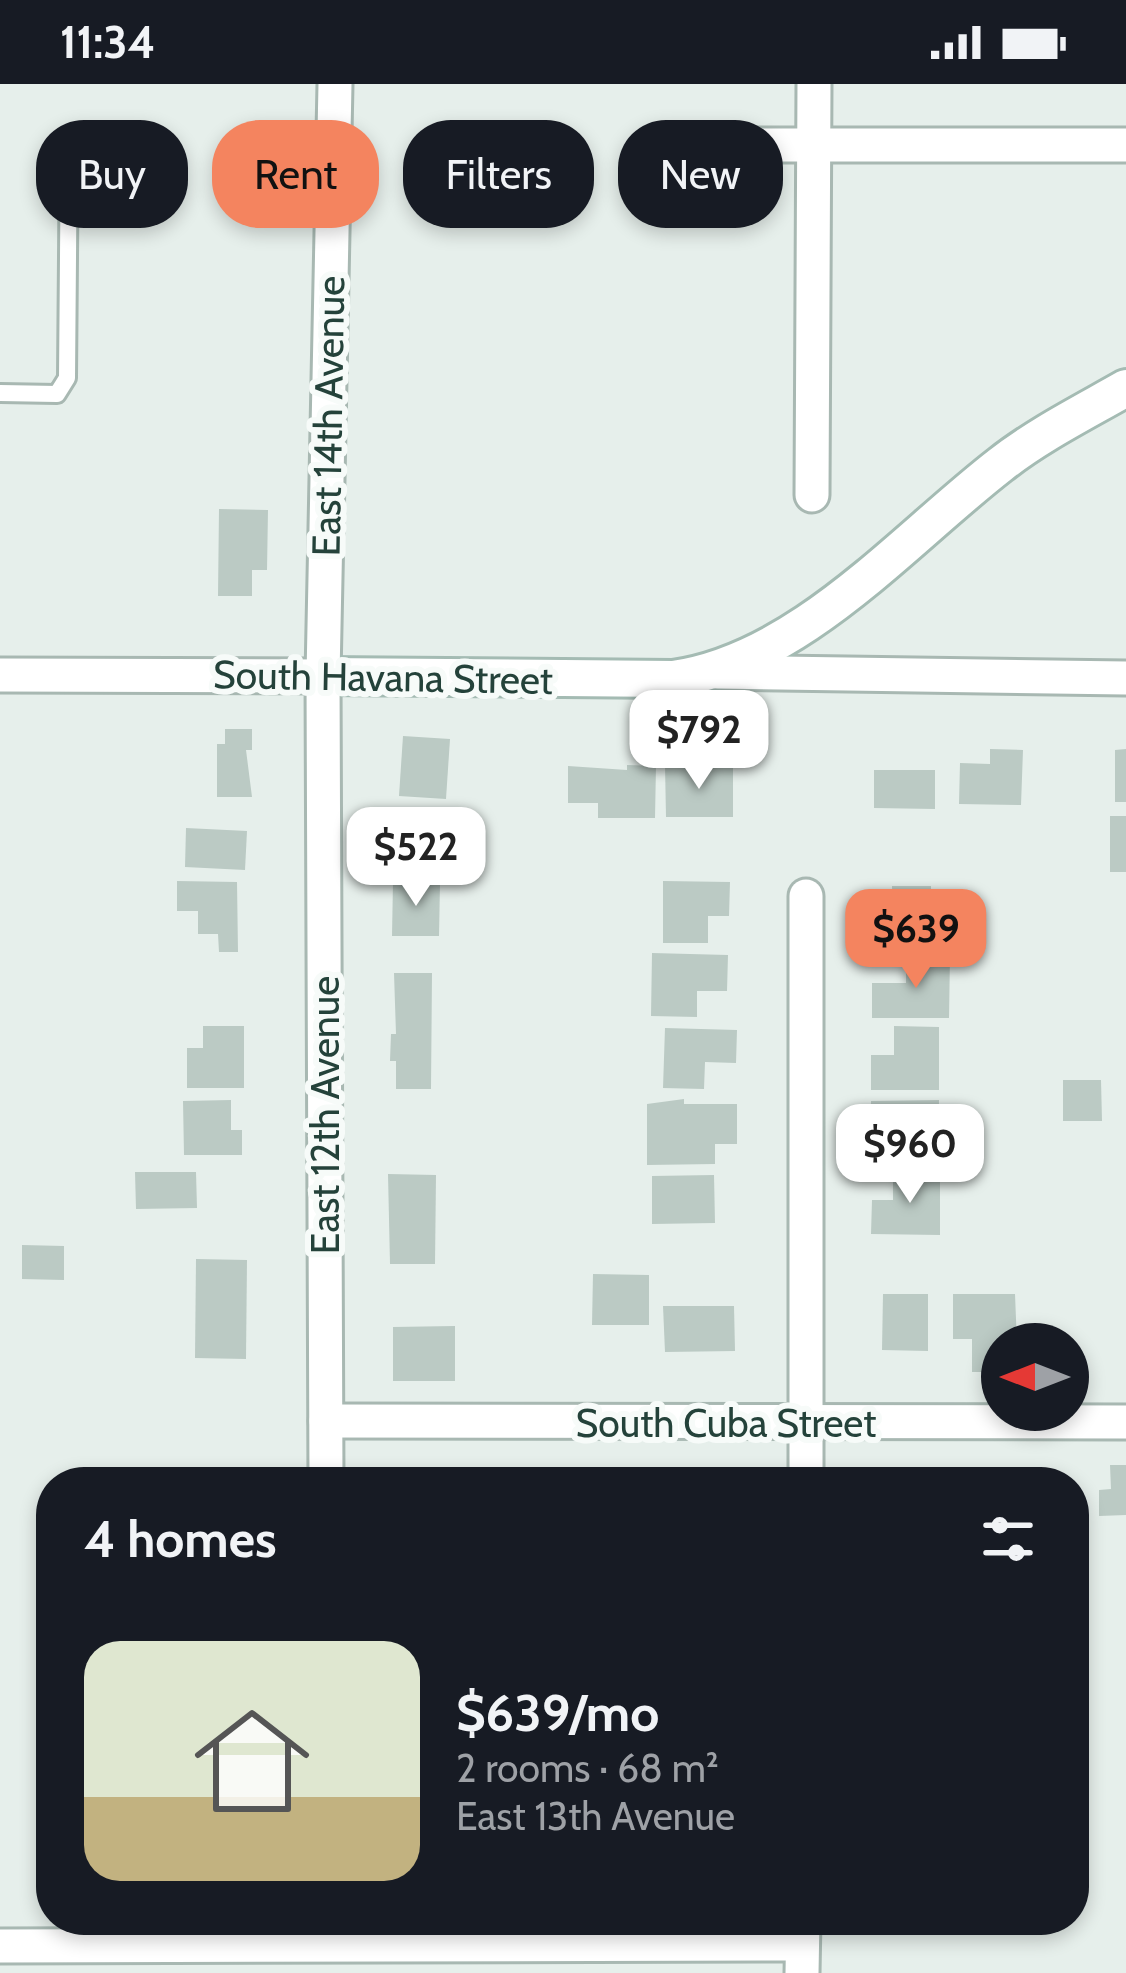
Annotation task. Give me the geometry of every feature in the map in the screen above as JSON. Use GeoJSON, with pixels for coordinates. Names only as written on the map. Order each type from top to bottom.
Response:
{"type":"FeatureCollection","features":[{"type":"Feature","properties":{"kind":"street","name":"East 14th Avenue"},"geometry":{"type":"LineString","coordinates":[[323,676],[335,84]]}},
{"type":"Feature","properties":{"kind":"street"},"geometry":{"type":"LineString","coordinates":[[812,495],[814,84]]}},
{"type":"Feature","properties":{"kind":"street"},"geometry":{"type":"LineString","coordinates":[[783,143],[1126,145]]}},
{"type":"Feature","properties":{"kind":"street"},"geometry":{"type":"LineString","coordinates":[[718,673],[780,644],[1005,460],[1126,388]]}},
{"type":"Feature","properties":{"kind":"street","name":"South Havana Street"},"geometry":{"type":"LineString","coordinates":[[0,675],[674,679],[718,673],[1126,678]]}},
{"type":"Feature","properties":{"kind":"street","name":"East 12th Avenue"},"geometry":{"type":"LineString","coordinates":[[323,676],[326,1467]]}},
{"type":"Feature","properties":{"kind":"street"},"geometry":{"type":"LineString","coordinates":[[806,896],[806,1467]]}},
{"type":"Feature","properties":{"kind":"street","name":"South Cuba Street"},"geometry":{"type":"LineString","coordinates":[[326,1421],[1126,1422]]}},
{"type":"Feature","properties":{"kind":"street"},"geometry":{"type":"LineString","coordinates":[[0,1946],[802,1946]]}},
{"type":"Feature","properties":{"kind":"lane"},"geometry":{"type":"LineString","coordinates":[[0,393],[56,394],[67,378],[68,228]]}},
{"type":"Feature","properties":{"kind":"building"},"geometry":{"type":"Polygon","coordinates":[[[219,509],[268,510],[267,570],[252,570],[252,596],[218,596],[219,509]]]}},
{"type":"Feature","properties":{"kind":"building"},"geometry":{"type":"Polygon","coordinates":[[[225,729],[252,729],[252,750],[246,750],[252,797],[217,797],[217,744],[225,744],[225,729]]]}},
{"type":"Feature","properties":{"kind":"building"},"geometry":{"type":"Polygon","coordinates":[[[403,736],[450,739],[446,799],[399,796],[403,736]]]}},
{"type":"Feature","properties":{"kind":"building"},"geometry":{"type":"Polygon","coordinates":[[[990,749],[1023,750],[1021,805],[959,804],[960,763],[990,764],[990,749]]]}},
{"type":"Feature","properties":{"kind":"building"},"geometry":{"type":"Polygon","coordinates":[[[1126,749],[1126,802],[1115,802],[1115,750],[1126,749]]]}},
{"type":"Feature","properties":{"kind":"building"},"geometry":{"type":"Polygon","coordinates":[[[627,765],[656,766],[655,818],[598,818],[598,803],[568,803],[568,766],[627,770],[627,765]]]}},
{"type":"Feature","properties":{"kind":"building"},"geometry":{"type":"Polygon","coordinates":[[[665,765],[733,768],[733,817],[666,817],[665,765]]]}},
{"type":"Feature","properties":{"kind":"building"},"geometry":{"type":"Polygon","coordinates":[[[874,770],[935,770],[935,809],[874,808],[874,770]]]}},
{"type":"Feature","properties":{"kind":"building"},"geometry":{"type":"Polygon","coordinates":[[[394,812],[441,813],[440,868],[393,868],[394,812]]]}},
{"type":"Feature","properties":{"kind":"building"},"geometry":{"type":"Polygon","coordinates":[[[1110,816],[1126,816],[1126,872],[1110,872],[1110,816]]]}},
{"type":"Feature","properties":{"kind":"building"},"geometry":{"type":"Polygon","coordinates":[[[186,828],[247,831],[245,870],[185,867],[186,828]]]}},
{"type":"Feature","properties":{"kind":"building"},"geometry":{"type":"Polygon","coordinates":[[[177,881],[237,882],[238,952],[219,952],[218,934],[198,934],[198,911],[177,911],[177,881]]]}},
{"type":"Feature","properties":{"kind":"building"},"geometry":{"type":"Polygon","coordinates":[[[663,881],[730,882],[729,916],[708,916],[708,943],[663,943],[663,881]]]}},
{"type":"Feature","properties":{"kind":"building"},"geometry":{"type":"Polygon","coordinates":[[[393,882],[440,883],[439,936],[392,936],[393,882]]]}},
{"type":"Feature","properties":{"kind":"building"},"geometry":{"type":"Polygon","coordinates":[[[892,886],[931,886],[931,941],[893,941],[892,886]]]}},
{"type":"Feature","properties":{"kind":"building"},"geometry":{"type":"Polygon","coordinates":[[[652,953],[728,955],[727,991],[697,991],[697,1017],[651,1016],[652,953]]]}},
{"type":"Feature","properties":{"kind":"building"},"geometry":{"type":"Polygon","coordinates":[[[906,955],[950,955],[949,1018],[872,1018],[872,983],[906,983],[906,955]]]}},
{"type":"Feature","properties":{"kind":"building"},"geometry":{"type":"Polygon","coordinates":[[[394,973],[432,973],[431,1089],[396,1089],[396,1061],[390,1061],[391,1034],[396,1034],[394,973]]]}},
{"type":"Feature","properties":{"kind":"building"},"geometry":{"type":"Polygon","coordinates":[[[203,1026],[244,1026],[244,1088],[187,1088],[187,1048],[203,1048],[203,1026]]]}},
{"type":"Feature","properties":{"kind":"building"},"geometry":{"type":"Polygon","coordinates":[[[894,1026],[939,1027],[939,1090],[871,1090],[871,1055],[894,1055],[894,1026]]]}},
{"type":"Feature","properties":{"kind":"building"},"geometry":{"type":"Polygon","coordinates":[[[665,1028],[737,1030],[736,1063],[705,1062],[704,1089],[663,1088],[665,1028]]]}},
{"type":"Feature","properties":{"kind":"building"},"geometry":{"type":"Polygon","coordinates":[[[1063,1080],[1101,1080],[1102,1121],[1063,1121],[1063,1080]]]}},
{"type":"Feature","properties":{"kind":"building"},"geometry":{"type":"Polygon","coordinates":[[[684,1099],[684,1104],[737,1104],[737,1144],[715,1144],[715,1164],[647,1165],[647,1104],[684,1099]]]}},
{"type":"Feature","properties":{"kind":"building"},"geometry":{"type":"Polygon","coordinates":[[[231,1100],[231,1130],[242,1130],[242,1155],[184,1155],[183,1101],[231,1100]]]}},
{"type":"Feature","properties":{"kind":"building"},"geometry":{"type":"Polygon","coordinates":[[[939,1100],[938,1163],[893,1162],[893,1136],[870,1135],[871,1101],[939,1100]]]}},
{"type":"Feature","properties":{"kind":"building"},"geometry":{"type":"Polygon","coordinates":[[[135,1172],[196,1172],[197,1208],[136,1209],[135,1172]]]}},
{"type":"Feature","properties":{"kind":"building"},"geometry":{"type":"Polygon","coordinates":[[[893,1172],[940,1173],[940,1235],[871,1234],[872,1200],[893,1200],[893,1172]]]}},
{"type":"Feature","properties":{"kind":"building"},"geometry":{"type":"Polygon","coordinates":[[[388,1174],[436,1175],[435,1264],[390,1264],[388,1174]]]}},
{"type":"Feature","properties":{"kind":"building"},"geometry":{"type":"Polygon","coordinates":[[[714,1175],[715,1223],[652,1224],[652,1176],[714,1175]]]}},
{"type":"Feature","properties":{"kind":"building"},"geometry":{"type":"Polygon","coordinates":[[[22,1245],[64,1246],[64,1280],[22,1279],[22,1245]]]}},
{"type":"Feature","properties":{"kind":"building"},"geometry":{"type":"Polygon","coordinates":[[[196,1259],[247,1260],[246,1359],[195,1358],[196,1259]]]}},
{"type":"Feature","properties":{"kind":"building"},"geometry":{"type":"Polygon","coordinates":[[[593,1274],[649,1275],[649,1325],[592,1325],[593,1274]]]}},
{"type":"Feature","properties":{"kind":"building"},"geometry":{"type":"Polygon","coordinates":[[[883,1294],[928,1294],[928,1351],[882,1350],[883,1294]]]}},
{"type":"Feature","properties":{"kind":"building"},"geometry":{"type":"Polygon","coordinates":[[[953,1294],[1015,1294],[1016,1323],[981,1323],[981,1372],[972,1372],[972,1339],[953,1339],[953,1294]]]}},
{"type":"Feature","properties":{"kind":"building"},"geometry":{"type":"Polygon","coordinates":[[[663,1306],[734,1306],[735,1351],[665,1352],[663,1306]]]}},
{"type":"Feature","properties":{"kind":"building"},"geometry":{"type":"Polygon","coordinates":[[[455,1326],[455,1381],[393,1381],[393,1327],[455,1326]]]}},
{"type":"Feature","properties":{"kind":"building"},"geometry":{"type":"Polygon","coordinates":[[[1110,1465],[1126,1465],[1126,1515],[1099,1516],[1099,1490],[1111,1489],[1110,1465]]]}}]}
